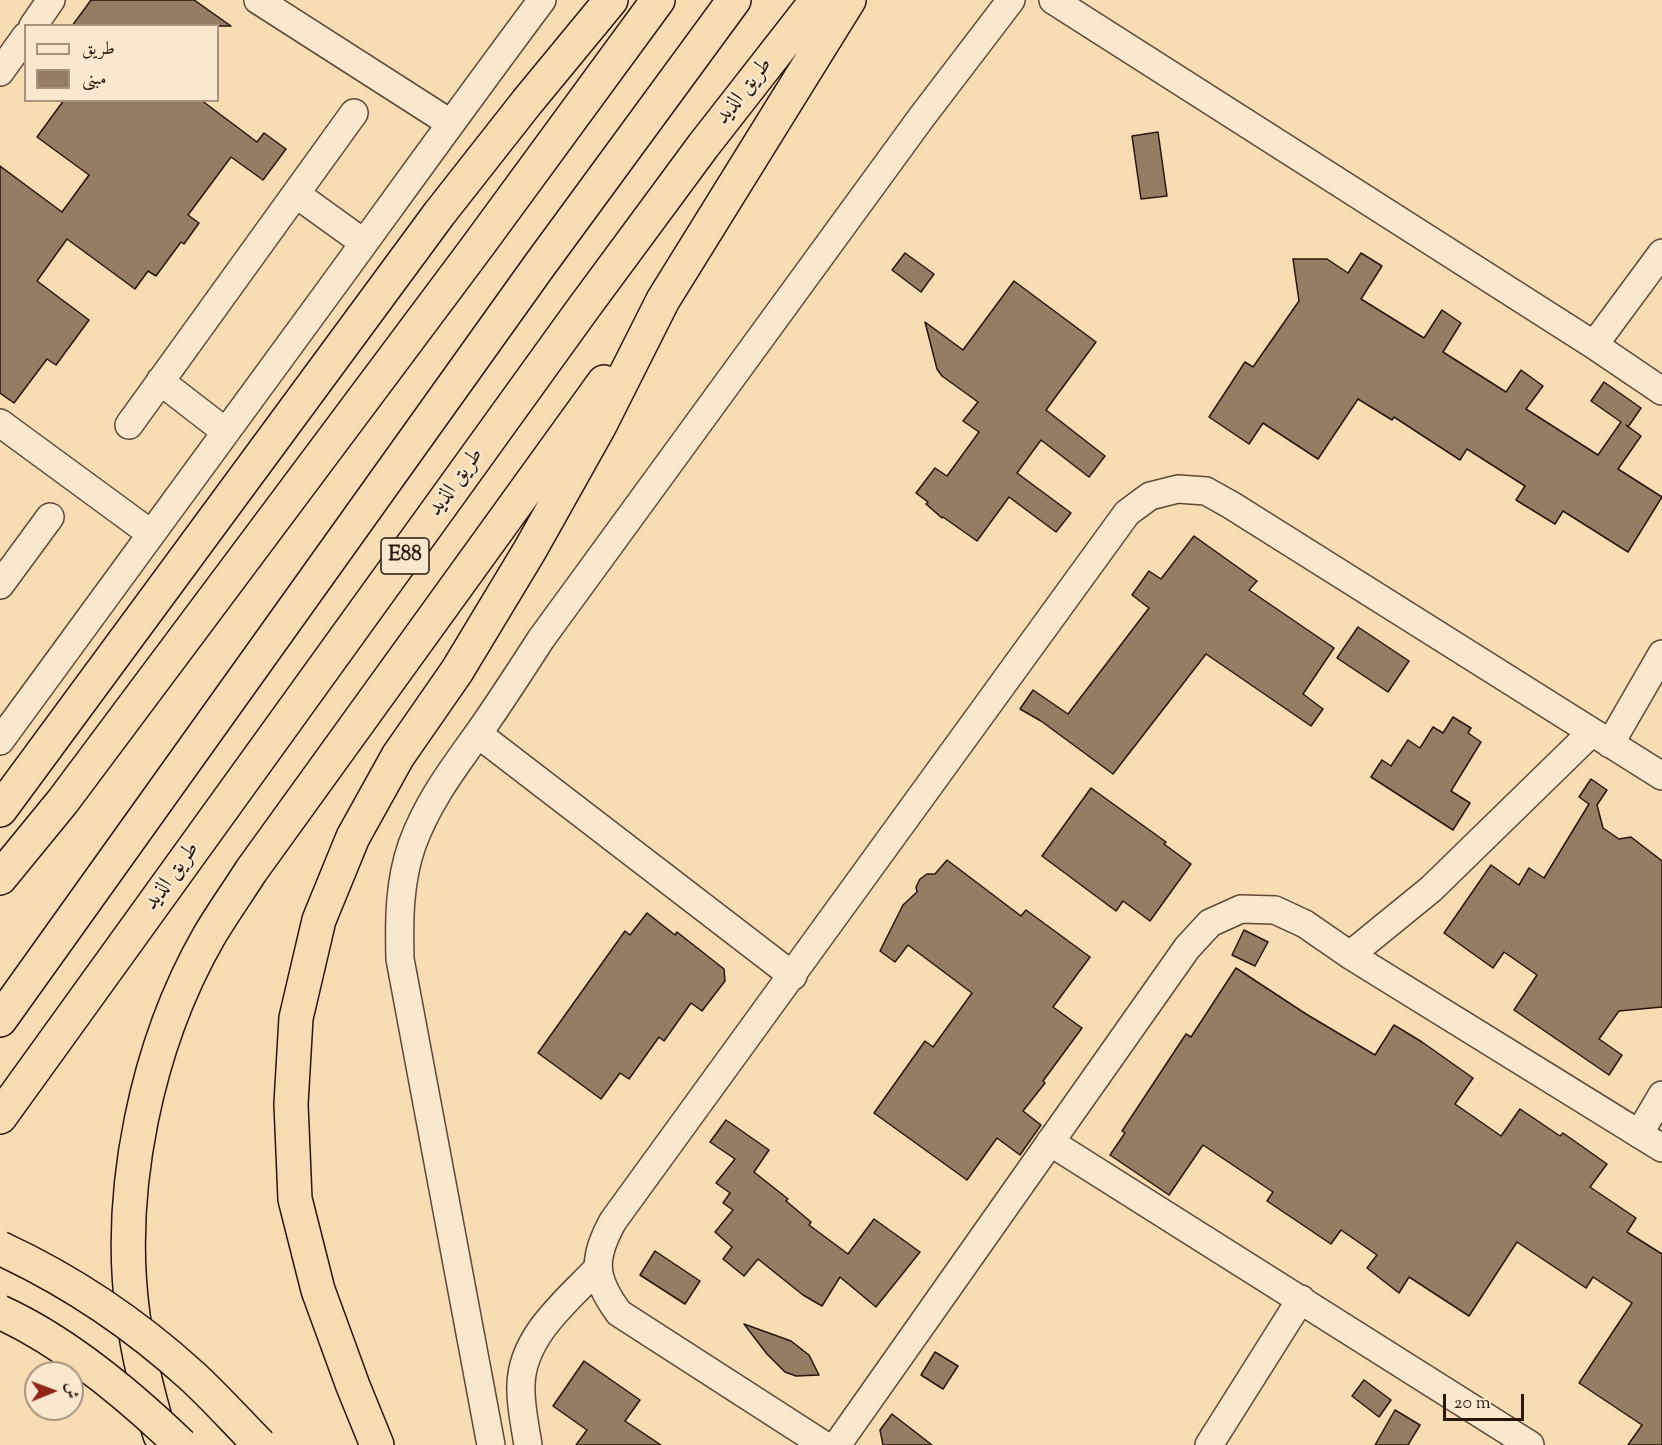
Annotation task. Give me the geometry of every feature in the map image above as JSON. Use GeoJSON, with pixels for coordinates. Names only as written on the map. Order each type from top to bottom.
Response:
{"type":"FeatureCollection","features":[{"type":"Feature","properties":{"kind":"highway"},"geometry":{"type":"LineString","coordinates":[[0,810],[439,214],[611,0]]}},
{"type":"Feature","properties":{"kind":"highway"},"geometry":{"type":"LineString","coordinates":[[0,878],[70,792],[477,247],[658,0]]}},
{"type":"Feature","properties":{"kind":"highway","name":"E88"},"geometry":{"type":"LineString","coordinates":[[0,1020],[539,266],[734,0]]}},
{"type":"Feature","properties":{"kind":"highway","name":"طريق الذيد"},"geometry":{"type":"LineString","coordinates":[[0,1117],[582,310],[703,146],[817,0]]}},
{"type":"Feature","properties":{"kind":"highway"},"geometry":{"type":"LineString","coordinates":[[163,1445],[146,1390],[132,1314],[128,1235],[134,1158],[150,1081],[175,1007],[208,937],[251,871],[663,300],[849,0]]}},
{"type":"Feature","properties":{"kind":"highway"},"geometry":{"type":"LineString","coordinates":[[377,1445],[318,1290],[295,1199],[291,1104],[296,1018],[319,920],[353,837],[398,756],[457,671],[530,550],[599,427],[663,300]]}},
{"type":"Feature","properties":{"kind":"highway"},"geometry":{"type":"LineString","coordinates":[[0,1248],[33,1263],[116,1315],[192,1376],[260,1445]]}},
{"type":"Feature","properties":{"kind":"highway"},"geometry":{"type":"LineString","coordinates":[[0,1312],[77,1357],[140,1405],[181,1445]]}},
{"type":"Feature","properties":{"kind":"street"},"geometry":{"type":"LineString","coordinates":[[34,24],[51,0]]}},
{"type":"Feature","properties":{"kind":"street"},"geometry":{"type":"LineString","coordinates":[[258,0],[450,123]]}},
{"type":"Feature","properties":{"kind":"street"},"geometry":{"type":"LineString","coordinates":[[0,741],[542,0]]}},
{"type":"Feature","properties":{"kind":"street"},"geometry":{"type":"LineString","coordinates":[[491,1445],[400,958],[399,921],[403,884],[411,847],[426,812],[444,780],[478,734],[541,639],[921,118],[1011,0]]}},
{"type":"Feature","properties":{"kind":"street"},"geometry":{"type":"LineString","coordinates":[[1053,0],[1594,345],[1662,391]]}},
{"type":"Feature","properties":{"kind":"street"},"geometry":{"type":"LineString","coordinates":[[0,72],[24,39]]}},
{"type":"Feature","properties":{"kind":"street"},"geometry":{"type":"LineString","coordinates":[[129,425],[354,113]]}},
{"type":"Feature","properties":{"kind":"street"},"geometry":{"type":"LineString","coordinates":[[296,194],[364,243]]}},
{"type":"Feature","properties":{"kind":"street"},"geometry":{"type":"LineString","coordinates":[[1594,345],[1662,253]]}},
{"type":"Feature","properties":{"kind":"street"},"geometry":{"type":"LineString","coordinates":[[160,381],[226,432]]}},
{"type":"Feature","properties":{"kind":"street"},"geometry":{"type":"LineString","coordinates":[[0,423],[150,533]]}},
{"type":"Feature","properties":{"kind":"street"},"geometry":{"type":"LineString","coordinates":[[824,1445],[619,1313],[604,1293],[598,1268],[601,1243],[613,1221],[1127,513],[1150,496],[1178,489],[1206,491],[1662,776]]}},
{"type":"Feature","properties":{"kind":"street"},"geometry":{"type":"LineString","coordinates":[[0,585],[50,517]]}},
{"type":"Feature","properties":{"kind":"street"},"geometry":{"type":"LineString","coordinates":[[1350,955],[1431,889],[1601,738],[1662,654]]}},
{"type":"Feature","properties":{"kind":"street"},"geometry":{"type":"LineString","coordinates":[[478,734],[793,976]]}},
{"type":"Feature","properties":{"kind":"street"},"geometry":{"type":"LineString","coordinates":[[837,1445],[1187,948],[1210,923],[1241,909],[1275,910],[1305,924],[1350,955],[1662,1149]]}},
{"type":"Feature","properties":{"kind":"street"},"geometry":{"type":"LineString","coordinates":[[1639,1134],[1662,1095]]}},
{"type":"Feature","properties":{"kind":"street"},"geometry":{"type":"LineString","coordinates":[[1050,1142],[1530,1445]]}},
{"type":"Feature","properties":{"kind":"street"},"geometry":{"type":"LineString","coordinates":[[528,1445],[521,1406],[520,1383],[524,1361],[533,1340],[547,1322],[598,1268]]}},
{"type":"Feature","properties":{"kind":"street"},"geometry":{"type":"LineString","coordinates":[[1209,1445],[1301,1299]]}},
{"type":"Feature","properties":{"kind":"building"},"geometry":{"type":"Polygon","coordinates":[[[91,0],[194,0],[231,26],[219,26],[219,24],[73,24],[91,0]]]}},
{"type":"Feature","properties":{"kind":"building"},"geometry":{"type":"Polygon","coordinates":[[[63,102],[204,102],[257,142],[264,133],[286,149],[263,180],[231,157],[188,215],[199,223],[184,244],[181,242],[156,276],[148,271],[135,289],[67,239],[37,281],[89,320],[56,365],[47,359],[14,403],[0,393],[0,166],[62,212],[89,175],[37,137],[63,102]]]}},
{"type":"Feature","properties":{"kind":"building"},"geometry":{"type":"Polygon","coordinates":[[[1158,132],[1167,196],[1141,199],[1132,136],[1158,132]]]}},
{"type":"Feature","properties":{"kind":"building"},"geometry":{"type":"Polygon","coordinates":[[[905,253],[934,274],[921,292],[892,270],[905,253]]]}},
{"type":"Feature","properties":{"kind":"building"},"geometry":{"type":"Polygon","coordinates":[[[1361,253],[1382,266],[1361,299],[1424,338],[1442,310],[1461,323],[1443,352],[1506,392],[1521,370],[1543,386],[1526,409],[1598,455],[1621,422],[1591,401],[1604,382],[1641,408],[1628,427],[1641,436],[1618,469],[1662,497],[1628,552],[1563,511],[1555,524],[1516,500],[1525,486],[1467,449],[1460,460],[1394,417],[1392,420],[1358,399],[1318,459],[1263,423],[1249,444],[1209,417],[1245,362],[1253,367],[1299,301],[1293,259],[1327,259],[1348,273],[1361,253]]]}},
{"type":"Feature","properties":{"kind":"building"},"geometry":{"type":"Polygon","coordinates":[[[1014,281],[1096,342],[1046,410],[1105,456],[1089,477],[1041,440],[1017,473],[1071,513],[1056,532],[1009,497],[977,541],[942,518],[926,504],[928,502],[916,493],[935,468],[947,476],[979,432],[963,421],[978,402],[942,376],[937,369],[925,322],[963,350],[1014,281]]]}},
{"type":"Feature","properties":{"kind":"building"},"geometry":{"type":"Polygon","coordinates":[[[1194,536],[1257,581],[1249,590],[1334,648],[1303,694],[1323,709],[1311,726],[1206,654],[1113,774],[1041,721],[1020,709],[1033,690],[1068,714],[1149,608],[1132,595],[1149,571],[1161,579],[1194,536]]]}},
{"type":"Feature","properties":{"kind":"building"},"geometry":{"type":"Polygon","coordinates":[[[1358,627],[1409,661],[1388,692],[1337,658],[1358,627]]]}},
{"type":"Feature","properties":{"kind":"building"},"geometry":{"type":"Polygon","coordinates":[[[1453,717],[1471,728],[1468,733],[1481,742],[1451,791],[1470,803],[1453,830],[1371,777],[1382,760],[1391,766],[1408,740],[1420,748],[1433,727],[1443,733],[1453,717]]]}},
{"type":"Feature","properties":{"kind":"building"},"geometry":{"type":"Polygon","coordinates":[[[1591,779],[1607,790],[1597,805],[1603,828],[1619,839],[1631,837],[1662,861],[1662,1007],[1619,1011],[1599,1039],[1622,1055],[1609,1075],[1514,1010],[1537,975],[1504,952],[1493,968],[1444,933],[1491,865],[1519,885],[1529,868],[1544,878],[1589,804],[1579,797],[1591,779]]]}},
{"type":"Feature","properties":{"kind":"building"},"geometry":{"type":"Polygon","coordinates":[[[1091,788],[1166,842],[1164,844],[1191,864],[1150,921],[1123,901],[1116,911],[1042,856],[1091,788]]]}},
{"type":"Feature","properties":{"kind":"building"},"geometry":{"type":"Polygon","coordinates":[[[947,860],[1021,916],[1026,910],[1090,957],[1053,1007],[1082,1028],[1023,1111],[1041,1125],[1020,1155],[997,1138],[967,1180],[874,1113],[925,1041],[933,1047],[972,993],[908,945],[895,962],[880,951],[903,905],[917,892],[916,887],[920,879],[927,874],[935,874],[947,860]]]}},
{"type":"Feature","properties":{"kind":"building"},"geometry":{"type":"Polygon","coordinates":[[[647,913],[675,935],[677,932],[724,969],[725,981],[702,1011],[691,1003],[664,1041],[659,1037],[629,1079],[620,1073],[601,1099],[538,1053],[625,931],[630,935],[647,913]]]}},
{"type":"Feature","properties":{"kind":"building"},"geometry":{"type":"Polygon","coordinates":[[[1244,930],[1268,942],[1255,966],[1232,955],[1244,930]]]}},
{"type":"Feature","properties":{"kind":"building"},"geometry":{"type":"Polygon","coordinates":[[[1236,968],[1306,1014],[1375,1055],[1394,1025],[1422,1042],[1473,1078],[1455,1104],[1501,1136],[1520,1109],[1560,1136],[1563,1133],[1607,1164],[1590,1187],[1636,1218],[1627,1232],[1662,1254],[1662,1445],[1628,1445],[1642,1425],[1579,1383],[1632,1303],[1593,1277],[1586,1288],[1517,1242],[1469,1316],[1409,1277],[1399,1293],[1367,1268],[1377,1255],[1341,1230],[1331,1244],[1267,1201],[1273,1192],[1203,1145],[1169,1195],[1110,1155],[1125,1133],[1122,1131],[1186,1034],[1191,1037],[1236,968]]]}},
{"type":"Feature","properties":{"kind":"building"},"geometry":{"type":"Polygon","coordinates":[[[726,1120],[769,1150],[754,1172],[788,1199],[786,1201],[811,1222],[809,1225],[848,1254],[874,1219],[920,1252],[876,1307],[840,1277],[822,1306],[803,1295],[758,1259],[744,1276],[723,1259],[732,1247],[715,1232],[733,1210],[723,1203],[730,1193],[716,1183],[735,1159],[710,1142],[726,1120]]]}},
{"type":"Feature","properties":{"kind":"building"},"geometry":{"type":"Polygon","coordinates":[[[655,1251],[700,1281],[685,1304],[640,1275],[655,1251]]]}},
{"type":"Feature","properties":{"kind":"building"},"geometry":{"type":"Polygon","coordinates":[[[744,1324],[791,1341],[809,1355],[819,1375],[796,1376],[785,1372],[767,1354],[744,1324]]]}},
{"type":"Feature","properties":{"kind":"building"},"geometry":{"type":"Polygon","coordinates":[[[935,1352],[958,1366],[943,1389],[921,1375],[935,1352]]]}},
{"type":"Feature","properties":{"kind":"building"},"geometry":{"type":"Polygon","coordinates":[[[584,1361],[640,1400],[625,1421],[661,1445],[576,1445],[587,1430],[553,1406],[584,1361]]]}},
{"type":"Feature","properties":{"kind":"building"},"geometry":{"type":"Polygon","coordinates":[[[1364,1380],[1391,1400],[1379,1417],[1352,1396],[1364,1380]]]}},
{"type":"Feature","properties":{"kind":"building"},"geometry":{"type":"Polygon","coordinates":[[[1395,1410],[1420,1425],[1408,1445],[1375,1445],[1395,1410]]]}},
{"type":"Feature","properties":{"kind":"building"},"geometry":{"type":"Polygon","coordinates":[[[892,1414],[932,1445],[883,1445],[880,1430],[892,1414]]]}}]}
